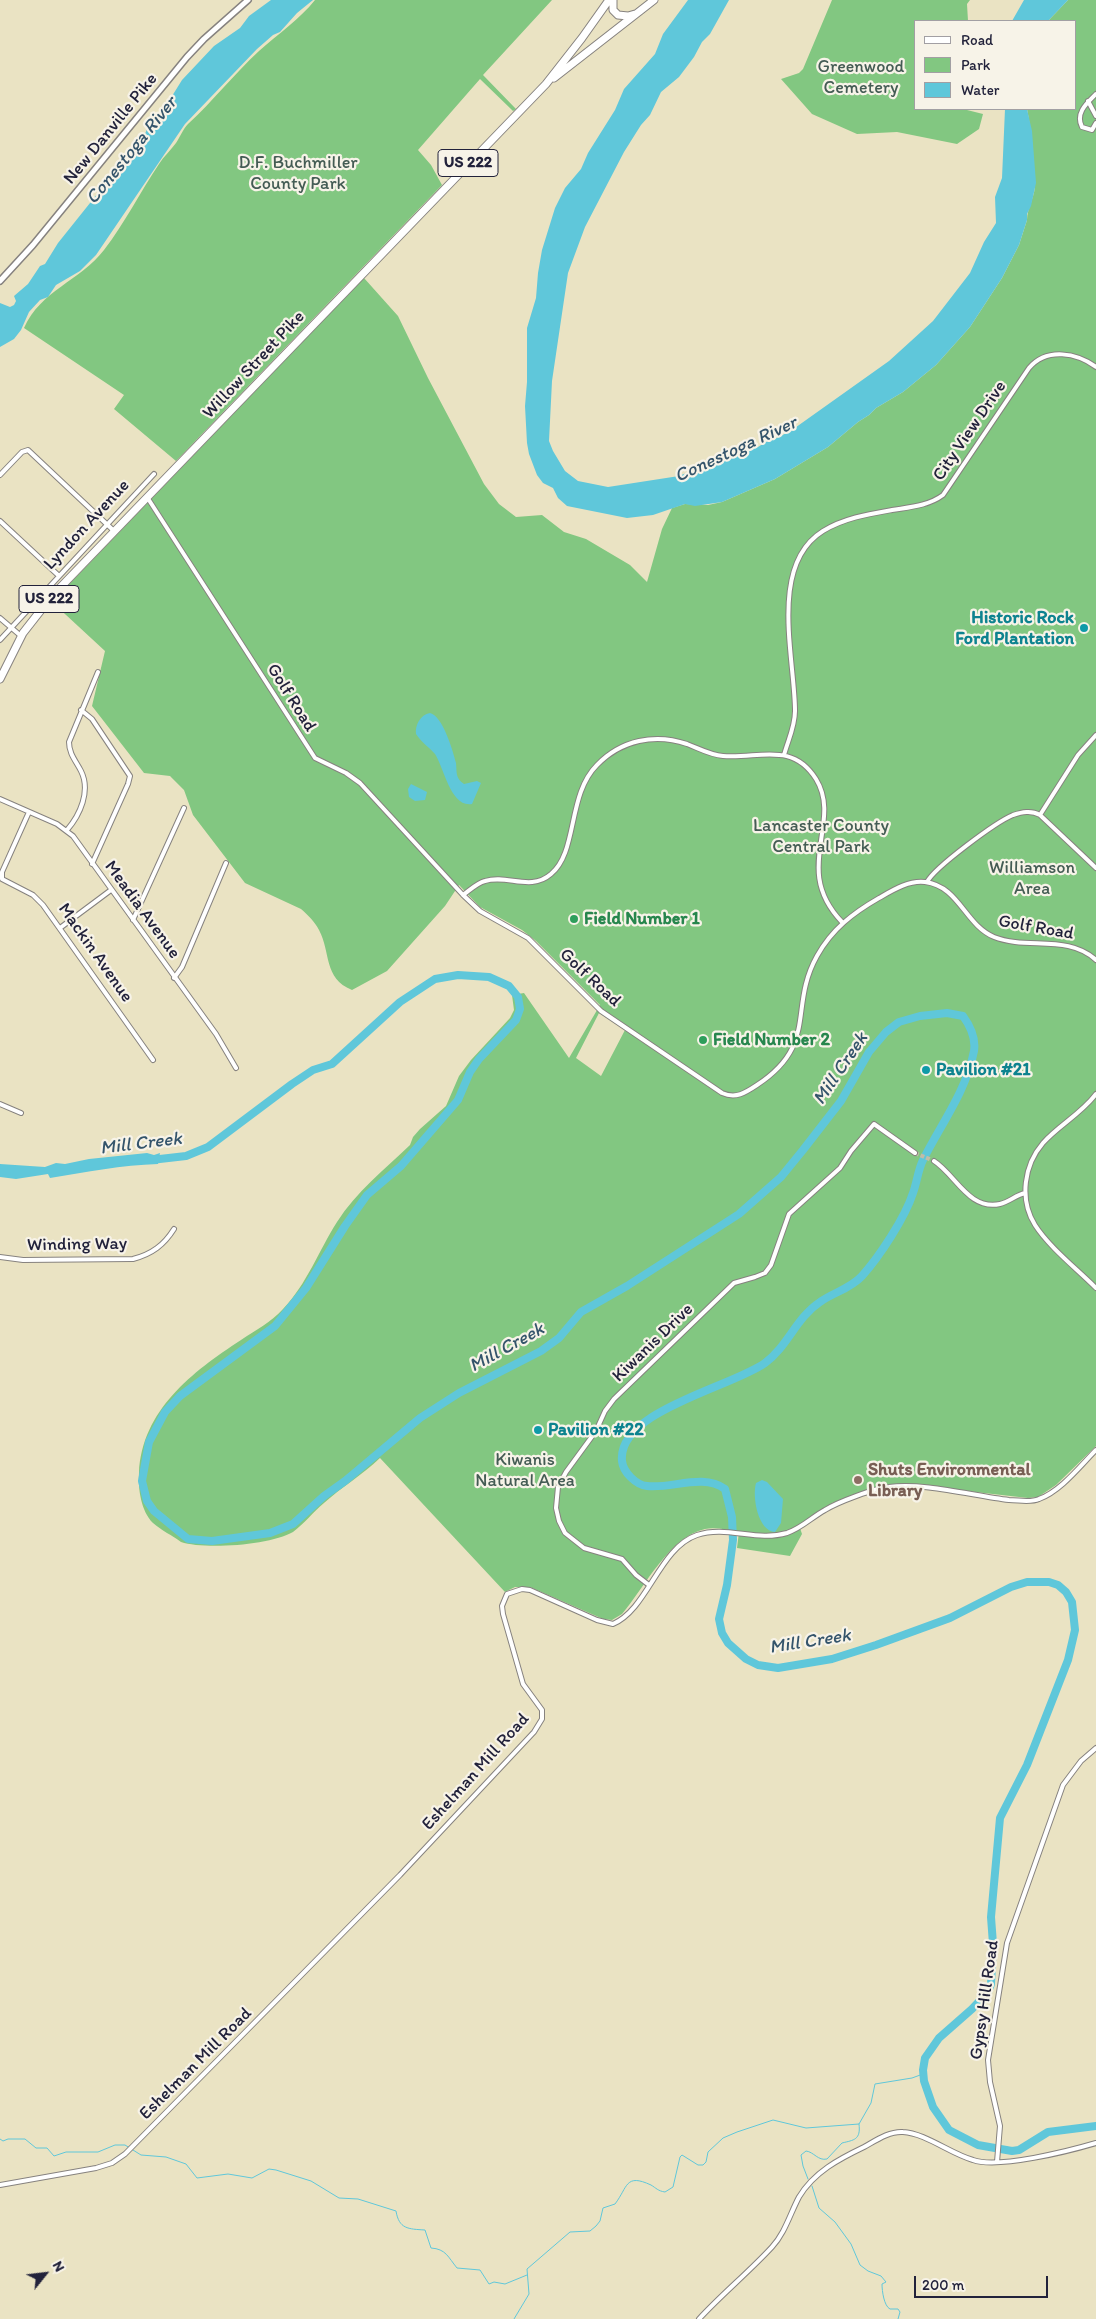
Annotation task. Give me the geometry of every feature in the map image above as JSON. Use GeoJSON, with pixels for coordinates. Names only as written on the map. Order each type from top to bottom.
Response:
{"type":"FeatureCollection","features":[{"type":"Feature","properties":{"kind":"highway","name":"Willow Street Pike"},"geometry":{"type":"LineString","coordinates":[[0,679],[21,636],[52,596],[546,84],[582,38],[608,0]]}},
{"type":"Feature","properties":{"kind":"highway"},"geometry":{"type":"LineString","coordinates":[[613,0],[613,10],[618,15],[628,16],[637,13]]}},
{"type":"Feature","properties":{"kind":"highway","name":"Willow Street Pike"},"geometry":{"type":"LineString","coordinates":[[546,84],[654,0]]}},
{"type":"Feature","properties":{"kind":"main road","name":"New Danville Pike"},"geometry":{"type":"LineString","coordinates":[[0,281],[33,245],[187,57],[204,39],[248,0]]}},
{"type":"Feature","properties":{"kind":"street"},"geometry":{"type":"LineString","coordinates":[[1096,94],[1088,101],[1080,113],[1080,124],[1084,129],[1092,130],[1096,123]]}},
{"type":"Feature","properties":{"kind":"street"},"geometry":{"type":"LineString","coordinates":[[1088,101],[1096,116]]}},
{"type":"Feature","properties":{"kind":"street","name":"City View Drive"},"geometry":{"type":"LineString","coordinates":[[784,755],[793,726],[795,709],[788,630],[789,595],[797,566],[811,541],[822,532],[842,522],[923,505],[938,499],[953,482],[1029,368],[1038,359],[1046,356],[1066,354],[1081,358],[1096,367]]}},
{"type":"Feature","properties":{"kind":"street"},"geometry":{"type":"LineString","coordinates":[[0,474],[22,452],[28,450],[114,531]]}},
{"type":"Feature","properties":{"kind":"street","name":"Lyndon Avenue"},"geometry":{"type":"LineString","coordinates":[[0,640],[58,575],[154,474]]}},
{"type":"Feature","properties":{"kind":"street","name":"Golf Road"},"geometry":{"type":"LineString","coordinates":[[147,497],[318,762],[346,773],[360,783],[463,895],[480,911],[528,938],[601,1011],[709,1085],[731,1097],[739,1095],[759,1084],[785,1061],[793,1049],[800,1029],[804,994],[811,968],[824,944],[842,922],[894,890],[909,884],[927,882],[948,891],[979,928],[996,938],[1070,946],[1086,952],[1096,960]]}},
{"type":"Feature","properties":{"kind":"street"},"geometry":{"type":"LineString","coordinates":[[0,521],[58,575]]}},
{"type":"Feature","properties":{"kind":"street"},"geometry":{"type":"LineString","coordinates":[[0,618],[21,636]]}},
{"type":"Feature","properties":{"kind":"street"},"geometry":{"type":"LineString","coordinates":[[67,830],[81,806],[84,793],[82,774],[69,747],[70,736],[98,672]]}},
{"type":"Feature","properties":{"kind":"street"},"geometry":{"type":"LineString","coordinates":[[81,710],[92,719],[130,776],[92,864]]}},
{"type":"Feature","properties":{"kind":"street"},"geometry":{"type":"LineString","coordinates":[[1040,815],[1078,755],[1096,734]]}},
{"type":"Feature","properties":{"kind":"street"},"geometry":{"type":"LineString","coordinates":[[463,895],[486,880],[528,883],[550,875],[562,862],[577,800],[585,781],[597,765],[623,746],[660,738],[676,741],[716,755],[770,753],[784,755],[806,767],[821,788],[824,813],[818,854],[818,872],[826,900],[842,922]]}},
{"type":"Feature","properties":{"kind":"street","name":"Meadia Avenue"},"geometry":{"type":"LineString","coordinates":[[0,799],[67,830],[216,1034],[236,1068]]}},
{"type":"Feature","properties":{"kind":"street"},"geometry":{"type":"LineString","coordinates":[[133,920],[184,808]]}},
{"type":"Feature","properties":{"kind":"street"},"geometry":{"type":"LineString","coordinates":[[1,878],[29,812]]}},
{"type":"Feature","properties":{"kind":"street"},"geometry":{"type":"LineString","coordinates":[[927,882],[942,866],[1005,819],[1025,812],[1040,815],[1096,868]]}},
{"type":"Feature","properties":{"kind":"street"},"geometry":{"type":"LineString","coordinates":[[174,978],[182,967],[226,863]]}},
{"type":"Feature","properties":{"kind":"street","name":"Mackin Avenue"},"geometry":{"type":"LineString","coordinates":[[1,878],[37,897],[153,1060]]}},
{"type":"Feature","properties":{"kind":"street"},"geometry":{"type":"LineString","coordinates":[[60,928],[111,890]]}},
{"type":"Feature","properties":{"kind":"street"},"geometry":{"type":"LineString","coordinates":[[1096,1094],[1083,1110],[1048,1138],[1038,1150],[1030,1166],[1026,1193],[1028,1207],[1035,1225],[1096,1288]]}},
{"type":"Feature","properties":{"kind":"street"},"geometry":{"type":"LineString","coordinates":[[0,1104],[21,1113]]}},
{"type":"Feature","properties":{"kind":"street","name":"Kiwanis Drive"},"geometry":{"type":"LineString","coordinates":[[649,1585],[636,1575],[622,1559],[584,1548],[565,1533],[560,1524],[556,1508],[561,1481],[590,1441],[614,1398],[734,1283],[756,1278],[772,1265],[789,1214],[830,1179],[874,1124],[915,1153]]}},
{"type":"Feature","properties":{"kind":"street"},"geometry":{"type":"LineString","coordinates":[[934,1161],[968,1194],[981,1202],[991,1205],[1001,1204],[1026,1193]]}},
{"type":"Feature","properties":{"kind":"street","name":"Winding Way"},"geometry":{"type":"LineString","coordinates":[[0,1257],[23,1260],[133,1259],[146,1255],[163,1245],[174,1229]]}},
{"type":"Feature","properties":{"kind":"street","name":"Eshelman Mill Road"},"geometry":{"type":"LineString","coordinates":[[0,2185],[96,2168],[112,2163],[125,2154],[400,1876],[534,1732],[542,1719],[542,1710],[523,1684],[517,1669],[503,1614],[502,1606],[507,1594],[522,1589],[530,1590],[597,1620],[613,1624],[626,1615],[670,1557],[687,1540],[701,1534],[720,1531],[764,1537],[787,1533],[804,1525],[828,1508],[890,1486],[922,1488],[1003,1499],[1036,1500],[1053,1491],[1096,1450]]}},
{"type":"Feature","properties":{"kind":"street","name":"Gypsy Hill Road"},"geometry":{"type":"LineString","coordinates":[[997,2162],[1000,2126],[990,2082],[988,2060],[1007,1943],[1063,1785],[1081,1761],[1096,1748]]}},
{"type":"Feature","properties":{"kind":"street"},"geometry":{"type":"LineString","coordinates":[[699,2319],[777,2240],[800,2197],[813,2179],[850,2154],[883,2137],[902,2132],[923,2138],[976,2161],[997,2162],[1064,2151],[1096,2143]]}},
{"type":"Feature","properties":{"kind":"green space","name":"D.F. Buchmiller County Park"},"geometry":{"type":"Polygon","coordinates":[[[315,0],[552,0],[483,75],[516,109],[513,111],[480,79],[418,150],[431,165],[442,185],[176,461],[114,409],[124,395],[24,328],[40,304],[84,270],[104,250],[159,164],[176,143],[186,126],[250,60],[296,20],[315,0]]]}},
{"type":"Feature","properties":{"kind":"green space","name":"Greenwood Cemetery"},"geometry":{"type":"Polygon","coordinates":[[[832,0],[970,0],[967,4],[968,20],[914,20],[914,110],[967,110],[983,114],[979,129],[957,144],[897,132],[857,134],[812,114],[781,79],[799,73],[803,69],[832,0]]]}},
{"type":"Feature","properties":{"kind":"green space","name":"Lancaster County Central Park"},"geometry":{"type":"Polygon","coordinates":[[[1068,0],[1096,0],[1096,1446],[1056,1485],[1038,1497],[1028,1498],[892,1484],[832,1503],[799,1525],[802,1534],[790,1556],[737,1548],[739,1532],[705,1529],[692,1534],[669,1552],[622,1614],[612,1620],[603,1619],[530,1587],[515,1587],[505,1592],[380,1458],[324,1503],[293,1532],[270,1540],[238,1545],[206,1546],[181,1542],[156,1526],[149,1518],[141,1500],[139,1486],[142,1451],[149,1430],[173,1395],[205,1365],[263,1326],[283,1309],[299,1289],[330,1233],[353,1201],[371,1181],[410,1145],[413,1137],[420,1129],[446,1106],[459,1076],[471,1060],[510,1018],[514,1010],[512,995],[524,993],[569,1058],[600,1005],[536,941],[522,930],[480,907],[459,885],[445,906],[387,971],[352,990],[343,985],[332,972],[323,938],[311,919],[301,909],[245,883],[193,815],[184,790],[170,776],[144,773],[92,706],[105,651],[52,602],[364,278],[398,316],[428,378],[484,484],[499,504],[516,517],[542,515],[564,532],[586,539],[630,565],[647,582],[662,529],[672,508],[685,504],[708,505],[722,502],[775,479],[828,447],[876,408],[903,392],[936,365],[970,327],[1002,278],[1019,245],[1027,220],[1035,182],[1027,110],[1076,110],[1076,20],[1049,20],[1068,0]],[[599,1013],[576,1058],[601,1076],[625,1030],[599,1013]]]}},
{"type":"Feature","properties":{"kind":"water"},"geometry":{"type":"Polygon","coordinates":[[[271,0],[313,0],[297,13],[280,32],[273,35],[257,49],[185,124],[96,255],[80,271],[56,285],[48,297],[40,300],[29,312],[21,330],[14,339],[0,347],[0,303],[10,307],[14,305],[16,301],[14,296],[28,284],[40,266],[45,264],[58,243],[106,183],[118,176],[118,171],[125,159],[141,144],[147,129],[164,109],[182,80],[214,46],[240,28],[249,16],[271,0]]]}},
{"type":"Feature","properties":{"kind":"water"},"geometry":{"type":"Polygon","coordinates":[[[688,0],[729,0],[710,34],[702,42],[694,57],[679,77],[661,92],[650,115],[641,125],[624,152],[585,227],[568,273],[552,381],[549,441],[565,471],[578,481],[608,487],[679,476],[706,465],[729,460],[742,451],[758,447],[792,430],[889,361],[933,321],[970,273],[984,242],[996,223],[995,197],[1002,178],[1005,110],[1027,110],[1032,131],[1036,183],[1019,245],[1002,278],[970,327],[936,365],[903,392],[876,408],[828,447],[775,479],[722,502],[695,506],[685,504],[653,515],[627,518],[567,506],[558,498],[553,488],[543,483],[537,475],[527,443],[525,406],[527,328],[536,298],[542,250],[555,208],[565,188],[581,169],[588,153],[615,110],[624,89],[655,54],[663,34],[688,0]]]}},
{"type":"Feature","properties":{"kind":"water"},"geometry":{"type":"Polygon","coordinates":[[[1024,0],[1068,0],[1049,20],[1013,20],[1024,0]]]}},
{"type":"Feature","properties":{"kind":"water"},"geometry":{"type":"Polygon","coordinates":[[[430,713],[439,720],[447,735],[455,758],[459,779],[464,784],[477,781],[481,783],[472,804],[465,804],[453,794],[435,754],[416,734],[416,727],[419,721],[423,716],[430,713]]]}},
{"type":"Feature","properties":{"kind":"water"},"geometry":{"type":"Polygon","coordinates":[[[411,784],[427,792],[425,800],[415,801],[409,797],[408,789],[411,784]]]}},
{"type":"Feature","properties":{"kind":"water","name":"Mill Creek"},"geometry":{"type":"Polygon","coordinates":[[[147,1153],[154,1155],[160,1153],[158,1164],[118,1167],[50,1178],[48,1174],[16,1179],[0,1177],[0,1164],[45,1167],[56,1163],[65,1164],[89,1159],[147,1153]]]}},
{"type":"Feature","properties":{"kind":"water"},"geometry":{"type":"Polygon","coordinates":[[[762,1480],[767,1482],[783,1499],[781,1523],[775,1532],[764,1526],[760,1520],[756,1504],[756,1483],[762,1480]]]}},
{"type":"Feature","properties":{"kind":"waterway","name":"Mill Creek"},"geometry":{"type":"LineString","coordinates":[[151,1160],[186,1156],[208,1147],[292,1084],[313,1070],[332,1064],[400,1002],[435,979],[458,975],[489,977],[509,986],[518,997],[520,1009],[516,1020],[479,1059],[470,1072],[458,1100],[401,1166],[367,1195],[306,1288],[275,1326],[180,1396],[165,1412],[149,1442],[142,1481],[147,1501],[154,1511],[188,1539],[212,1541],[270,1533],[293,1524],[324,1496],[345,1481],[420,1418],[459,1393],[541,1351],[559,1338],[581,1312],[627,1286],[739,1214],[781,1177],[841,1101],[869,1052],[886,1032],[899,1022],[920,1016],[947,1013],[963,1016],[972,1033],[974,1042],[974,1051],[965,1080],[923,1160],[913,1193],[904,1214],[876,1259],[857,1280],[812,1309],[798,1324],[780,1349],[765,1363],[749,1372],[679,1402],[656,1414],[638,1428],[625,1443],[622,1461],[627,1473],[635,1481],[643,1485],[657,1486],[707,1482],[725,1489],[732,1517],[733,1540],[727,1585],[719,1619],[722,1633],[728,1643],[746,1659],[758,1665],[778,1668],[832,1659],[950,1618],[1011,1587],[1027,1582],[1049,1582],[1058,1585],[1066,1592],[1072,1602],[1075,1630],[1068,1660],[1027,1765],[1000,1818],[991,1917],[993,1944],[991,1984],[988,1992],[972,2009],[939,2038],[925,2058],[923,2070],[924,2081],[933,2107],[949,2130],[978,2145],[1012,2151],[1019,2150],[1048,2132],[1096,2126]]}},
{"type":"Feature","properties":{"kind":"waterway"},"geometry":{"type":"LineString","coordinates":[[514,2319],[529,2294],[527,2269],[570,2232],[590,2231],[596,2226],[600,2221],[603,2208],[615,2204],[625,2187],[632,2181],[643,2182],[665,2192],[673,2187],[682,2155],[698,2165],[703,2165],[706,2162],[708,2152],[723,2138],[773,2120],[806,2128],[859,2124],[871,2103],[875,2084],[912,2078],[923,2074]]}},
{"type":"Feature","properties":{"kind":"waterway"},"geometry":{"type":"LineString","coordinates":[[808,2179],[801,2155],[806,2151],[821,2159],[827,2159],[842,2143],[858,2136],[859,2124]]}},
{"type":"Feature","properties":{"kind":"waterway"},"geometry":{"type":"LineString","coordinates":[[0,2139],[3,2141],[8,2139],[25,2139],[36,2148],[47,2148],[54,2156],[66,2152],[98,2152],[115,2145],[125,2145],[141,2155],[166,2157],[186,2164],[197,2178],[228,2174],[252,2178],[269,2169],[276,2170],[311,2181],[339,2198],[358,2199],[396,2211],[399,2221],[405,2227],[425,2230],[431,2248],[443,2252],[457,2268],[480,2270],[489,2284],[494,2282],[505,2284],[527,2275]]}},
{"type":"Feature","properties":{"kind":"waterway"},"geometry":{"type":"LineString","coordinates":[[812,2186],[819,2208],[835,2222],[851,2244],[860,2265],[868,2271],[881,2276],[886,2282],[882,2284],[885,2302],[890,2309],[898,2309],[900,2312],[898,2319]]}},
{"type":"Feature","properties":{"kind":"tunnel"},"geometry":{"type":"LineString","coordinates":[[915,1153],[934,1161]]}},
{"type":"Feature","properties":{"kind":"place","name":"Historic Rock Ford Plantation"},"geometry":{"type":"Point","coordinates":[1084,628]}},
{"type":"Feature","properties":{"kind":"place","name":"Field Number 1"},"geometry":{"type":"Point","coordinates":[574,919]}},
{"type":"Feature","properties":{"kind":"place","name":"Field Number 2"},"geometry":{"type":"Point","coordinates":[703,1040]}},
{"type":"Feature","properties":{"kind":"place","name":"Pavilion #21"},"geometry":{"type":"Point","coordinates":[926,1070]}},
{"type":"Feature","properties":{"kind":"place","name":"Pavilion #22"},"geometry":{"type":"Point","coordinates":[538,1430]}},
{"type":"Feature","properties":{"kind":"place","name":"Shuts Environmental Library"},"geometry":{"type":"Point","coordinates":[858,1480]}},
{"type":"Feature","properties":{"kind":"water label","name":"Conestoga River"},"geometry":{"type":"Point","coordinates":[132,151]}},
{"type":"Feature","properties":{"kind":"water label","name":"Conestoga River"},"geometry":{"type":"Point","coordinates":[736,450]}},
{"type":"Feature","properties":{"kind":"park label","name":"Williamson Area"},"geometry":{"type":"Point","coordinates":[1032,878]}},
{"type":"Feature","properties":{"kind":"park label","name":"Kiwanis Natural Area"},"geometry":{"type":"Point","coordinates":[525,1470]}}]}
